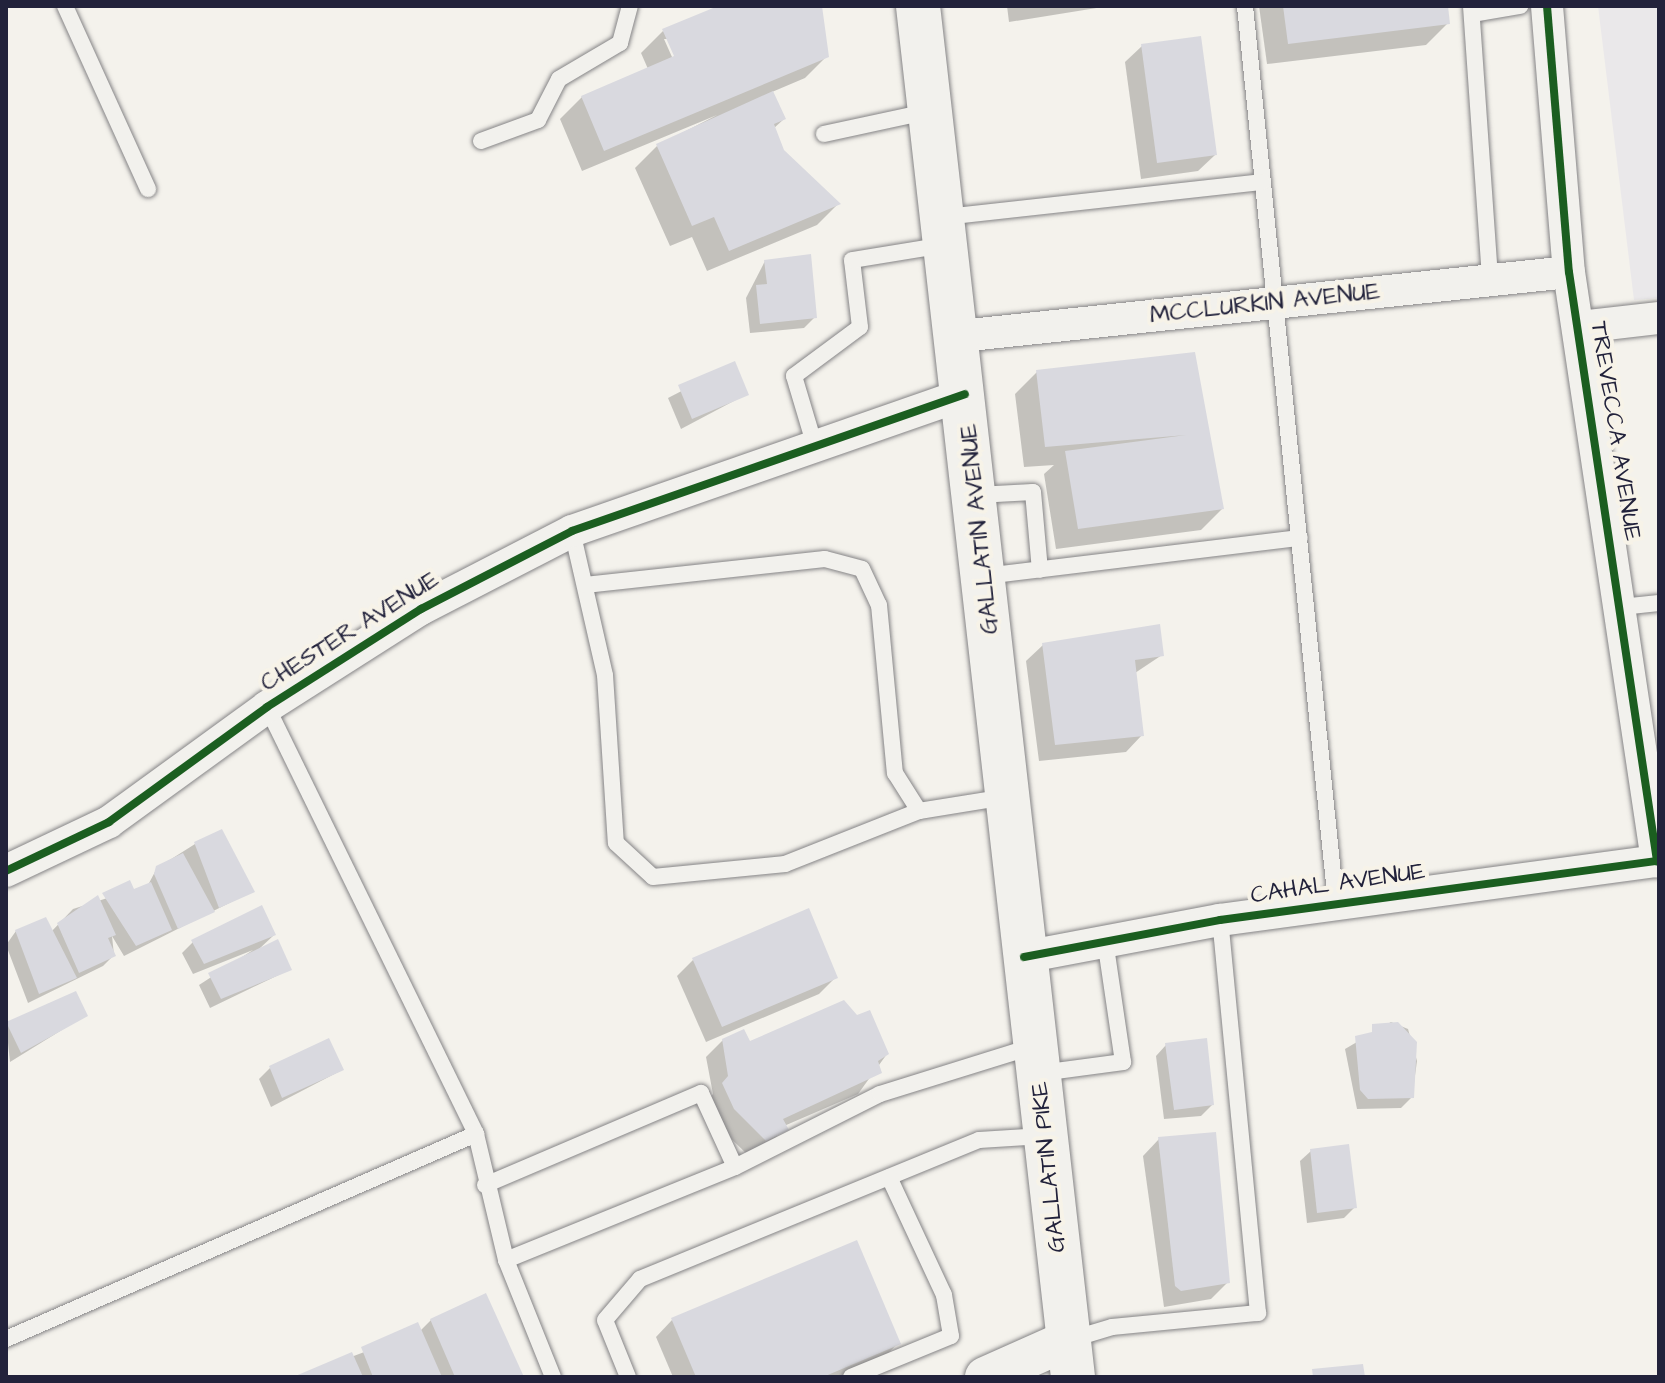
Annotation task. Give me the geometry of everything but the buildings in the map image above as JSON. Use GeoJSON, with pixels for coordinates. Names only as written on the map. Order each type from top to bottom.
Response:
{"type":"FeatureCollection","features":[{"type":"Feature","properties":{"kind":"main road","name":"GALLATIN AVENUE"},"geometry":{"type":"LineString","coordinates":[[918,6],[960,336],[1024,957]]}},
{"type":"Feature","properties":{"kind":"main road","name":"GALLATIN PIKE"},"geometry":{"type":"LineString","coordinates":[[1024,957],[1071,1359]]}},
{"type":"Feature","properties":{"kind":"street","name":"TREVECCA AVENUE"},"geometry":{"type":"LineString","coordinates":[[1547,6],[1569,272],[1580,327],[1658,861]]}},
{"type":"Feature","properties":{"kind":"street","name":"MCCLURKIN AVENUE"},"geometry":{"type":"LineString","coordinates":[[960,336],[1569,272]]}},
{"type":"Feature","properties":{"kind":"street"},"geometry":{"type":"LineString","coordinates":[[1580,327],[1659,318]]}},
{"type":"Feature","properties":{"kind":"street","name":"CHESTER AVENUE"},"geometry":{"type":"LineString","coordinates":[[6,871],[109,822],[267,707],[421,609],[572,531],[814,443],[965,394]]}},
{"type":"Feature","properties":{"kind":"street","name":"CAHAL AVENUE"},"geometry":{"type":"LineString","coordinates":[[1024,957],[1220,920],[1658,861]]}},
{"type":"Feature","properties":{"kind":"street"},"geometry":{"type":"LineString","coordinates":[[985,1377],[1071,1359]]}},
{"type":"Feature","properties":{"kind":"lane"},"geometry":{"type":"LineString","coordinates":[[65,6],[148,189]]}},
{"type":"Feature","properties":{"kind":"lane"},"geometry":{"type":"LineString","coordinates":[[481,141],[538,120],[559,79],[620,43],[630,6]]}},
{"type":"Feature","properties":{"kind":"lane"},"geometry":{"type":"LineString","coordinates":[[1245,6],[1336,903]]}},
{"type":"Feature","properties":{"kind":"lane"},"geometry":{"type":"LineString","coordinates":[[1490,280],[1471,90],[1471,10],[1520,6]]}},
{"type":"Feature","properties":{"kind":"lane"},"geometry":{"type":"LineString","coordinates":[[824,134],[931,111]]}},
{"type":"Feature","properties":{"kind":"lane"},"geometry":{"type":"LineString","coordinates":[[814,443],[794,376],[860,327],[852,260],[947,230],[1262,182]]}},
{"type":"Feature","properties":{"kind":"lane"},"geometry":{"type":"LineString","coordinates":[[976,495],[1033,492],[1040,570]]}},
{"type":"Feature","properties":{"kind":"lane"},"geometry":{"type":"LineString","coordinates":[[572,531],[605,675],[616,843],[653,877],[785,864],[919,811],[1009,797]]}},
{"type":"Feature","properties":{"kind":"lane"},"geometry":{"type":"LineString","coordinates":[[985,576],[1300,538]]}},
{"type":"Feature","properties":{"kind":"lane"},"geometry":{"type":"LineString","coordinates":[[585,585],[825,559],[862,569],[879,605],[895,773],[919,811]]}},
{"type":"Feature","properties":{"kind":"lane"},"geometry":{"type":"LineString","coordinates":[[1621,607],[1659,603]]}},
{"type":"Feature","properties":{"kind":"lane"},"geometry":{"type":"LineString","coordinates":[[267,707],[476,1134],[485,1185],[506,1260],[553,1377]]}},
{"type":"Feature","properties":{"kind":"lane"},"geometry":{"type":"LineString","coordinates":[[1071,1359],[1112,1327],[1258,1313],[1220,920]]}},
{"type":"Feature","properties":{"kind":"lane"},"geometry":{"type":"LineString","coordinates":[[506,1260],[735,1167],[880,1094],[1037,1060],[1123,1062],[1105,940]]}},
{"type":"Feature","properties":{"kind":"lane"},"geometry":{"type":"LineString","coordinates":[[485,1185],[701,1093],[735,1167]]}},
{"type":"Feature","properties":{"kind":"lane"},"geometry":{"type":"LineString","coordinates":[[6,1339],[476,1134]]}},
{"type":"Feature","properties":{"kind":"lane"},"geometry":{"type":"LineString","coordinates":[[628,1377],[605,1320],[640,1279],[979,1140],[1046,1135]]}},
{"type":"Feature","properties":{"kind":"lane"},"geometry":{"type":"LineString","coordinates":[[851,1377],[951,1336],[951,1325],[889,1177]]}},
{"type":"Feature","properties":{"kind":"shaded area"},"geometry":{"type":"Polygon","coordinates":[[[1598,6],[1659,6],[1659,298],[1634,300],[1598,6]]]}},
{"type":"Feature","properties":{"kind":"cycle path"},"geometry":{"type":"LineString","coordinates":[[1547,6],[1569,272],[1657,861]]}},
{"type":"Feature","properties":{"kind":"cycle path"},"geometry":{"type":"LineString","coordinates":[[6,871],[109,822],[267,707],[421,609],[572,531],[965,394]]}},
{"type":"Feature","properties":{"kind":"cycle path"},"geometry":{"type":"LineString","coordinates":[[1024,957],[1220,920],[1659,861]]}}]}
